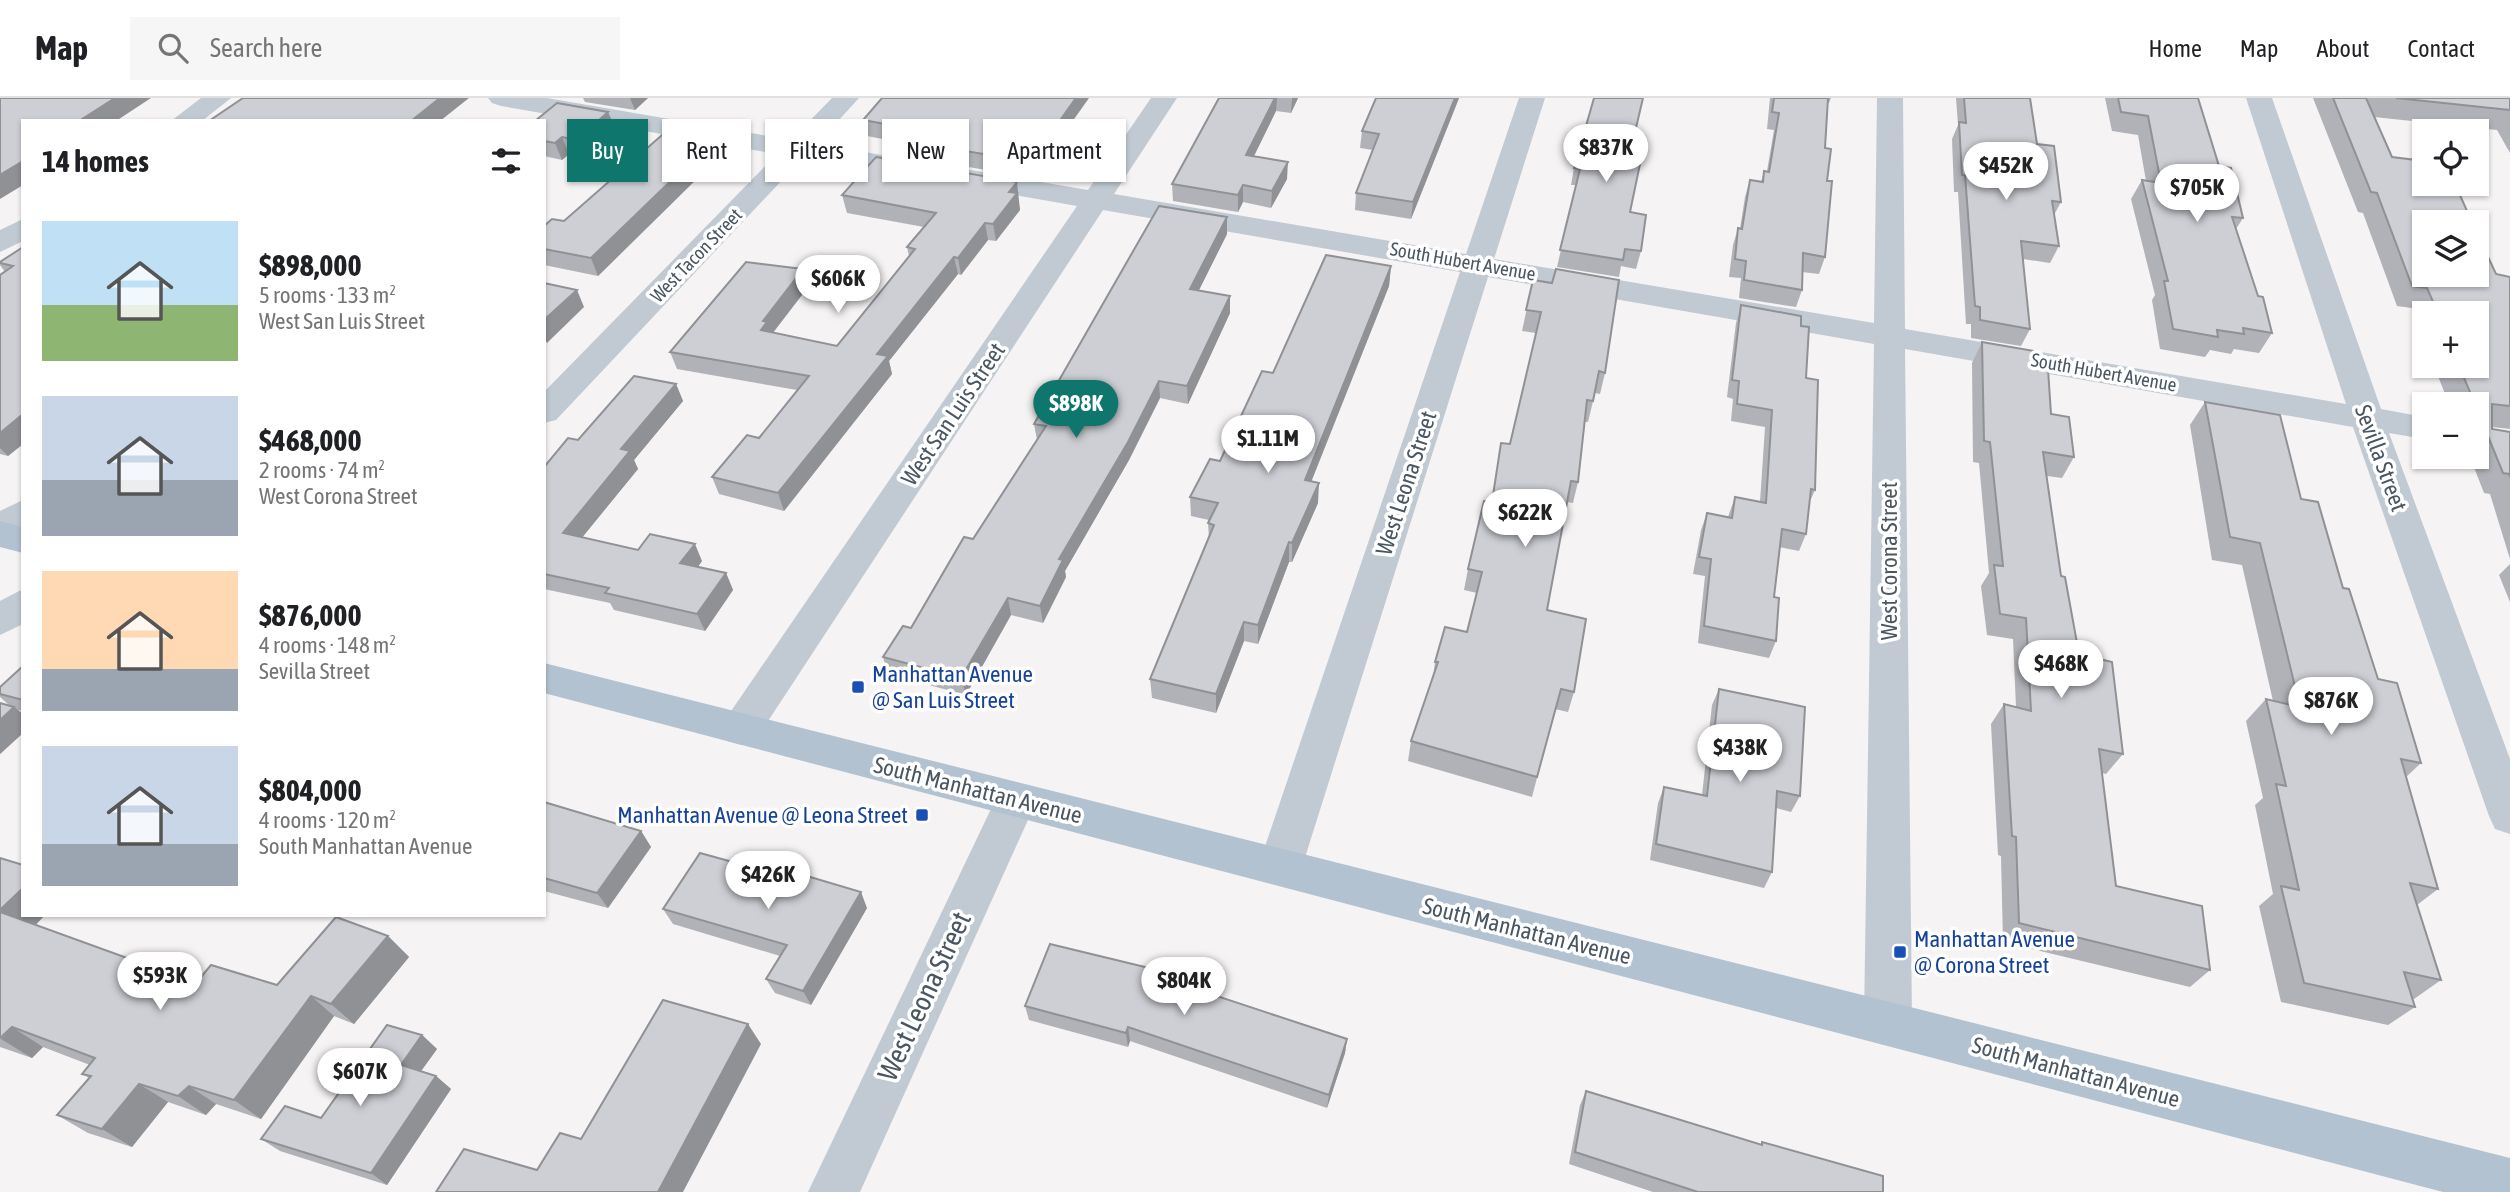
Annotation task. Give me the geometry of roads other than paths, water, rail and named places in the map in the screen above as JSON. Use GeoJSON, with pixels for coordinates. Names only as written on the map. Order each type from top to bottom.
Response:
{"type":"FeatureCollection","features":[{"type":"Feature","properties":{"kind":"main road"},"geometry":{"type":"LineString","coordinates":[[0,532],[21,539]]}},
{"type":"Feature","properties":{"kind":"main road","name":"South Manhattan Avenue"},"geometry":{"type":"LineString","coordinates":[[546,679],[2510,1184]]}},
{"type":"Feature","properties":{"kind":"street"},"geometry":{"type":"LineString","coordinates":[[187,119],[218,98]]}},
{"type":"Feature","properties":{"kind":"street","name":"West Tacon Street"},"geometry":{"type":"LineString","coordinates":[[827,119],[846,98]]}},
{"type":"Feature","properties":{"kind":"street","name":"West San Luis Street"},"geometry":{"type":"LineString","coordinates":[[741,729],[1164,98]]}},
{"type":"Feature","properties":{"kind":"street","name":"West Leona Street"},"geometry":{"type":"LineString","coordinates":[[1280,867],[1532,98]]}},
{"type":"Feature","properties":{"kind":"street","name":"West Corona Street"},"geometry":{"type":"LineString","coordinates":[[1888,1023],[1890,98]]}},
{"type":"Feature","properties":{"kind":"street","name":"Sevilla Street"},"geometry":{"type":"LineString","coordinates":[[2259,98],[2367,418],[2510,817]]}},
{"type":"Feature","properties":{"kind":"street"},"geometry":{"type":"LineString","coordinates":[[504,119],[519,99]]}},
{"type":"Feature","properties":{"kind":"street","name":"South Hubert Avenue"},"geometry":{"type":"LineString","coordinates":[[519,99],[765,145]]}},
{"type":"Feature","properties":{"kind":"street","name":"South Hubert Avenue"},"geometry":{"type":"LineString","coordinates":[[868,163],[1478,264],[2412,426]]}},
{"type":"Feature","properties":{"kind":"street","name":"West Tacon Street"},"geometry":{"type":"LineString","coordinates":[[546,410],[767,182]]}},
{"type":"Feature","properties":{"kind":"street"},"geometry":{"type":"LineString","coordinates":[[0,243],[21,229]]}},
{"type":"Feature","properties":{"kind":"street"},"geometry":{"type":"LineString","coordinates":[[0,532],[21,514]]}},
{"type":"Feature","properties":{"kind":"street"},"geometry":{"type":"LineString","coordinates":[[0,621],[21,605]]}},
{"type":"Feature","properties":{"kind":"street","name":"West Leona Street"},"geometry":{"type":"LineString","coordinates":[[834,1192],[1016,800]]}},
{"type":"Feature","properties":{"kind":"place","name":"Manhattan Avenue @ San Luis Street"},"geometry":{"type":"Point","coordinates":[858,687]}},
{"type":"Feature","properties":{"kind":"place","name":"Manhattan Avenue @ Leona Street"},"geometry":{"type":"Point","coordinates":[922,815]}},
{"type":"Feature","properties":{"kind":"place","name":"Manhattan Avenue @ Corona Street"},"geometry":{"type":"Point","coordinates":[1900,952]}}]}
